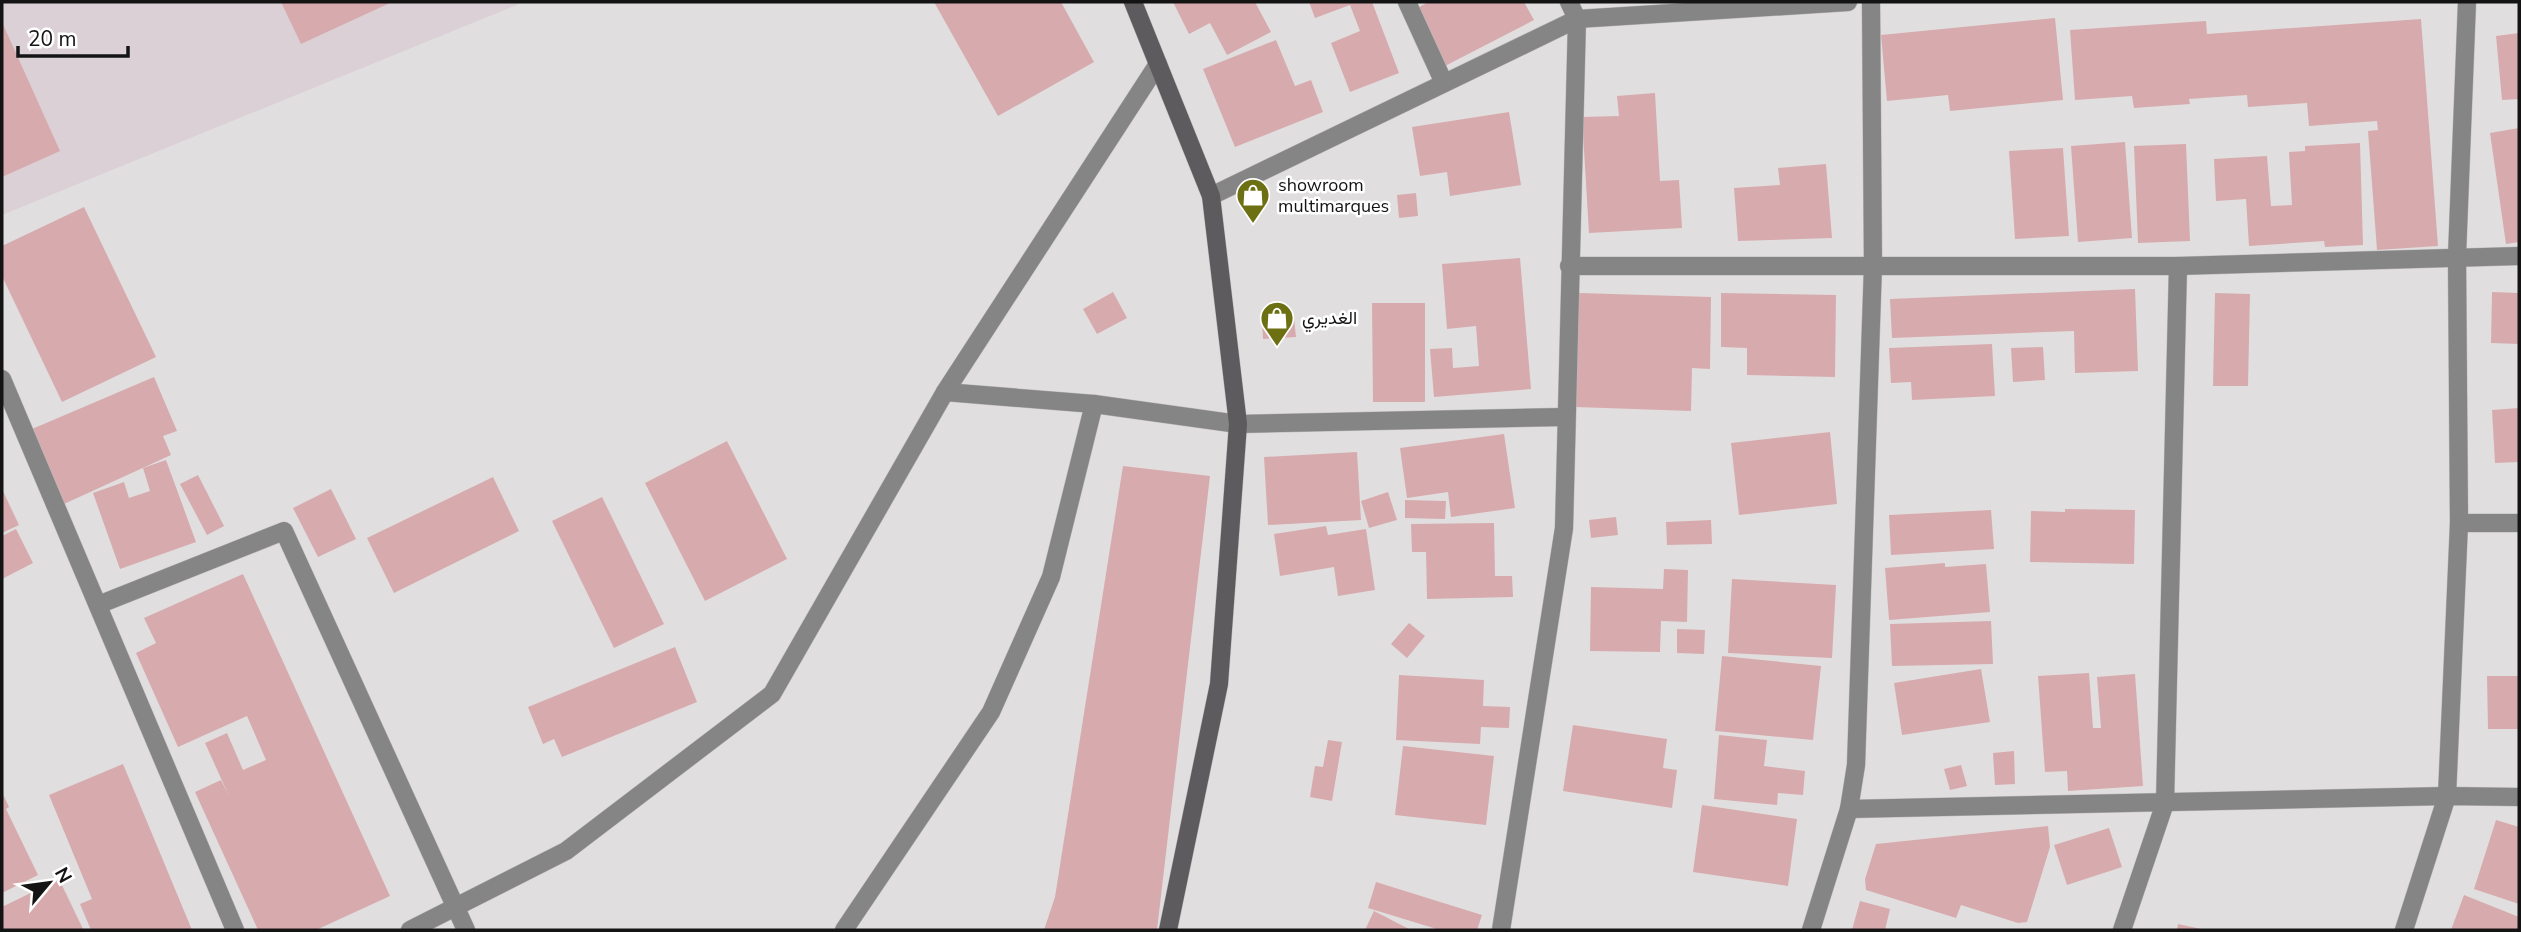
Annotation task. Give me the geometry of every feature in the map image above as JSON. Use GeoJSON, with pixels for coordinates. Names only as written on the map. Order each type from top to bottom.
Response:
{"type":"FeatureCollection","features":[{"type":"Feature","properties":{"kind":"main road"},"geometry":{"type":"LineString","coordinates":[[1133,2],[1212,196],[1238,424],[1219,684],[1168,930]]}},
{"type":"Feature","properties":{"kind":"street"},"geometry":{"type":"LineString","coordinates":[[1407,2],[1444,83]]}},
{"type":"Feature","properties":{"kind":"street"},"geometry":{"type":"LineString","coordinates":[[1501,930],[1563,528],[1577,19],[1569,2]]}},
{"type":"Feature","properties":{"kind":"street"},"geometry":{"type":"LineString","coordinates":[[1212,196],[1577,19],[1849,2]]}},
{"type":"Feature","properties":{"kind":"street"},"geometry":{"type":"LineString","coordinates":[[1811,930],[1849,809],[1856,765],[1873,265],[1871,2]]}},
{"type":"Feature","properties":{"kind":"street"},"geometry":{"type":"LineString","coordinates":[[2404,930],[2447,796],[2459,523],[2457,256],[2467,2]]}},
{"type":"Feature","properties":{"kind":"street"},"geometry":{"type":"LineString","coordinates":[[410,930],[566,850],[772,694],[945,392],[1158,64]]}},
{"type":"Feature","properties":{"kind":"street"},"geometry":{"type":"LineString","coordinates":[[1569,266],[2178,266],[2519,256]]}},
{"type":"Feature","properties":{"kind":"street"},"geometry":{"type":"LineString","coordinates":[[2122,930],[2165,803],[2178,266]]}},
{"type":"Feature","properties":{"kind":"street"},"geometry":{"type":"LineString","coordinates":[[2,379],[235,930]]}},
{"type":"Feature","properties":{"kind":"street"},"geometry":{"type":"LineString","coordinates":[[945,392],[1094,404],[1238,424],[1564,417]]}},
{"type":"Feature","properties":{"kind":"street"},"geometry":{"type":"LineString","coordinates":[[844,930],[991,712],[1051,577],[1094,404]]}},
{"type":"Feature","properties":{"kind":"street"},"geometry":{"type":"LineString","coordinates":[[2459,523],[2519,523]]}},
{"type":"Feature","properties":{"kind":"street"},"geometry":{"type":"LineString","coordinates":[[98,606],[284,531],[454,909],[466,930]]}},
{"type":"Feature","properties":{"kind":"street"},"geometry":{"type":"LineString","coordinates":[[1849,809],[2447,796],[2519,797]]}},
{"type":"Feature","properties":{"kind":"shaded area"},"geometry":{"type":"Polygon","coordinates":[[[2,2],[524,2],[2,215],[2,2]]]}},
{"type":"Feature","properties":{"kind":"building"},"geometry":{"type":"Polygon","coordinates":[[[281,2],[392,2],[301,44],[281,2]]]}},
{"type":"Feature","properties":{"kind":"building"},"geometry":{"type":"Polygon","coordinates":[[[934,2],[1061,2],[1094,62],[998,116],[934,2]]]}},
{"type":"Feature","properties":{"kind":"building"},"geometry":{"type":"Polygon","coordinates":[[[1173,2],[1255,2],[1271,32],[1227,55],[1210,23],[1189,34],[1173,2]]]}},
{"type":"Feature","properties":{"kind":"building"},"geometry":{"type":"Polygon","coordinates":[[[1309,2],[1372,2],[1399,73],[1350,92],[1331,43],[1360,31],[1350,5],[1315,18],[1309,2]]]}},
{"type":"Feature","properties":{"kind":"building"},"geometry":{"type":"Polygon","coordinates":[[[1429,2],[1524,2],[1534,20],[1443,67],[1413,10],[1429,2]]]}},
{"type":"Feature","properties":{"kind":"building"},"geometry":{"type":"Polygon","coordinates":[[[2055,18],[2063,100],[1950,111],[1948,95],[1887,101],[1881,35],[2055,18]]]}},
{"type":"Feature","properties":{"kind":"building"},"geometry":{"type":"Polygon","coordinates":[[[2421,19],[2438,246],[2377,250],[2368,131],[2378,130],[2377,121],[2309,126],[2307,103],[2248,107],[2247,95],[2189,99],[2190,104],[2134,108],[2132,96],[2075,100],[2070,30],[2206,21],[2207,34],[2421,19]]]}},
{"type":"Feature","properties":{"kind":"building"},"geometry":{"type":"Polygon","coordinates":[[[2,22],[60,151],[2,177],[2,22]]]}},
{"type":"Feature","properties":{"kind":"building"},"geometry":{"type":"Polygon","coordinates":[[[2519,33],[2519,99],[2502,100],[2496,36],[2519,33]]]}},
{"type":"Feature","properties":{"kind":"building"},"geometry":{"type":"Polygon","coordinates":[[[1276,40],[1295,86],[1311,80],[1323,112],[1235,147],[1203,69],[1276,40]]]}},
{"type":"Feature","properties":{"kind":"building"},"geometry":{"type":"Polygon","coordinates":[[[1655,93],[1660,181],[1679,180],[1682,228],[1589,233],[1582,117],[1619,116],[1617,96],[1655,93]]]}},
{"type":"Feature","properties":{"kind":"building"},"geometry":{"type":"Polygon","coordinates":[[[1509,112],[1521,185],[1450,196],[1447,172],[1420,176],[1412,127],[1509,112]]]}},
{"type":"Feature","properties":{"kind":"building"},"geometry":{"type":"Polygon","coordinates":[[[2519,128],[2519,242],[2506,244],[2490,133],[2519,128]]]}},
{"type":"Feature","properties":{"kind":"building"},"geometry":{"type":"Polygon","coordinates":[[[2125,142],[2132,238],[2078,242],[2071,146],[2125,142]]]}},
{"type":"Feature","properties":{"kind":"building"},"geometry":{"type":"Polygon","coordinates":[[[2360,143],[2363,245],[2325,247],[2324,241],[2249,246],[2246,199],[2216,201],[2214,159],[2267,156],[2271,206],[2292,205],[2289,152],[2305,151],[2305,146],[2360,143]]]}},
{"type":"Feature","properties":{"kind":"building"},"geometry":{"type":"Polygon","coordinates":[[[2186,144],[2190,241],[2138,243],[2134,146],[2186,144]]]}},
{"type":"Feature","properties":{"kind":"building"},"geometry":{"type":"Polygon","coordinates":[[[2063,148],[2069,236],[2015,239],[2009,151],[2063,148]]]}},
{"type":"Feature","properties":{"kind":"building"},"geometry":{"type":"Polygon","coordinates":[[[1826,164],[1832,238],[1738,241],[1734,188],[1780,185],[1778,168],[1826,164]]]}},
{"type":"Feature","properties":{"kind":"building"},"geometry":{"type":"Polygon","coordinates":[[[1416,193],[1418,216],[1399,218],[1397,195],[1416,193]]]}},
{"type":"Feature","properties":{"kind":"building"},"geometry":{"type":"Polygon","coordinates":[[[84,207],[156,357],[62,402],[2,276],[2,246],[84,207]]]}},
{"type":"Feature","properties":{"kind":"building"},"geometry":{"type":"Polygon","coordinates":[[[1520,258],[1531,389],[1434,397],[1430,349],[1452,348],[1453,368],[1479,366],[1476,326],[1447,329],[1442,264],[1520,258]]]}},
{"type":"Feature","properties":{"kind":"building"},"geometry":{"type":"Polygon","coordinates":[[[2135,289],[2138,371],[2075,373],[2074,331],[1892,338],[1890,299],[2135,289]]]}},
{"type":"Feature","properties":{"kind":"building"},"geometry":{"type":"Polygon","coordinates":[[[1113,292],[1127,318],[1097,334],[1083,309],[1113,292]]]}},
{"type":"Feature","properties":{"kind":"building"},"geometry":{"type":"Polygon","coordinates":[[[2492,292],[2519,293],[2519,344],[2491,343],[2492,292]]]}},
{"type":"Feature","properties":{"kind":"building"},"geometry":{"type":"Polygon","coordinates":[[[1579,293],[1711,297],[1710,369],[1692,368],[1691,411],[1576,407],[1579,293]]]}},
{"type":"Feature","properties":{"kind":"building"},"geometry":{"type":"Polygon","coordinates":[[[1721,293],[1836,295],[1835,377],[1747,375],[1747,348],[1721,347],[1721,293]]]}},
{"type":"Feature","properties":{"kind":"building"},"geometry":{"type":"Polygon","coordinates":[[[2215,293],[2250,294],[2248,386],[2213,386],[2215,293]]]}},
{"type":"Feature","properties":{"kind":"building"},"geometry":{"type":"Polygon","coordinates":[[[1372,303],[1425,303],[1425,402],[1373,402],[1372,303]]]}},
{"type":"Feature","properties":{"kind":"building"},"geometry":{"type":"Polygon","coordinates":[[[1294,318],[1296,337],[1263,339],[1262,320],[1294,318]]]}},
{"type":"Feature","properties":{"kind":"building"},"geometry":{"type":"Polygon","coordinates":[[[1992,344],[1995,396],[1912,400],[1911,382],[1891,383],[1889,348],[1992,344]]]}},
{"type":"Feature","properties":{"kind":"building"},"geometry":{"type":"Polygon","coordinates":[[[2043,347],[2045,380],[2013,382],[2011,348],[2043,347]]]}},
{"type":"Feature","properties":{"kind":"building"},"geometry":{"type":"Polygon","coordinates":[[[154,377],[177,431],[163,436],[171,455],[64,504],[32,429],[154,377]]]}},
{"type":"Feature","properties":{"kind":"building"},"geometry":{"type":"Polygon","coordinates":[[[2519,408],[2519,462],[2495,463],[2492,410],[2519,408]]]}},
{"type":"Feature","properties":{"kind":"building"},"geometry":{"type":"Polygon","coordinates":[[[1830,432],[1837,504],[1739,515],[1731,443],[1830,432]]]}},
{"type":"Feature","properties":{"kind":"building"},"geometry":{"type":"Polygon","coordinates":[[[1504,434],[1515,508],[1451,517],[1448,492],[1407,498],[1400,448],[1504,434]]]}},
{"type":"Feature","properties":{"kind":"building"},"geometry":{"type":"Polygon","coordinates":[[[727,441],[787,559],[705,601],[645,483],[727,441]]]}},
{"type":"Feature","properties":{"kind":"building"},"geometry":{"type":"Polygon","coordinates":[[[1357,452],[1361,520],[1268,525],[1264,457],[1357,452]]]}},
{"type":"Feature","properties":{"kind":"building"},"geometry":{"type":"Polygon","coordinates":[[[166,460],[196,542],[120,569],[93,493],[124,482],[129,498],[150,491],[143,468],[166,460]]]}},
{"type":"Feature","properties":{"kind":"building"},"geometry":{"type":"Polygon","coordinates":[[[1123,466],[1210,476],[1157,930],[1044,930],[1055,897],[1123,466]]]}},
{"type":"Feature","properties":{"kind":"building"},"geometry":{"type":"Polygon","coordinates":[[[198,475],[224,526],[207,535],[180,484],[198,475]]]}},
{"type":"Feature","properties":{"kind":"building"},"geometry":{"type":"Polygon","coordinates":[[[493,477],[519,531],[394,593],[367,538],[493,477]]]}},
{"type":"Feature","properties":{"kind":"building"},"geometry":{"type":"Polygon","coordinates":[[[2,489],[19,525],[2,533],[2,489]]]}},
{"type":"Feature","properties":{"kind":"building"},"geometry":{"type":"Polygon","coordinates":[[[331,489],[356,539],[318,557],[293,508],[331,489]]]}},
{"type":"Feature","properties":{"kind":"building"},"geometry":{"type":"Polygon","coordinates":[[[1388,492],[1397,520],[1369,528],[1361,501],[1388,492]]]}},
{"type":"Feature","properties":{"kind":"building"},"geometry":{"type":"Polygon","coordinates":[[[602,497],[664,624],[614,648],[552,521],[602,497]]]}},
{"type":"Feature","properties":{"kind":"building"},"geometry":{"type":"Polygon","coordinates":[[[1405,500],[1446,501],[1445,519],[1405,518],[1405,500]]]}},
{"type":"Feature","properties":{"kind":"building"},"geometry":{"type":"Polygon","coordinates":[[[2065,509],[2135,510],[2134,564],[2030,562],[2031,511],[2065,512],[2065,509]]]}},
{"type":"Feature","properties":{"kind":"building"},"geometry":{"type":"Polygon","coordinates":[[[1991,510],[1994,549],[1891,555],[1889,515],[1991,510]]]}},
{"type":"Feature","properties":{"kind":"building"},"geometry":{"type":"Polygon","coordinates":[[[1616,517],[1618,535],[1591,538],[1589,520],[1616,517]]]}},
{"type":"Feature","properties":{"kind":"building"},"geometry":{"type":"Polygon","coordinates":[[[1711,520],[1712,544],[1667,545],[1666,522],[1711,520]]]}},
{"type":"Feature","properties":{"kind":"building"},"geometry":{"type":"Polygon","coordinates":[[[1494,523],[1495,576],[1512,576],[1513,597],[1427,599],[1426,552],[1412,552],[1411,524],[1494,523]]]}},
{"type":"Feature","properties":{"kind":"building"},"geometry":{"type":"Polygon","coordinates":[[[1326,526],[1328,535],[1366,529],[1375,590],[1338,596],[1334,567],[1280,576],[1274,534],[1326,526]]]}},
{"type":"Feature","properties":{"kind":"building"},"geometry":{"type":"Polygon","coordinates":[[[16,529],[33,563],[2,579],[2,536],[16,529]]]}},
{"type":"Feature","properties":{"kind":"building"},"geometry":{"type":"Polygon","coordinates":[[[1945,563],[1945,567],[1986,564],[1990,612],[1889,620],[1885,568],[1945,563]]]}},
{"type":"Feature","properties":{"kind":"building"},"geometry":{"type":"Polygon","coordinates":[[[1664,569],[1688,570],[1687,622],[1661,621],[1660,652],[1590,651],[1591,587],[1663,589],[1664,569]]]}},
{"type":"Feature","properties":{"kind":"building"},"geometry":{"type":"Polygon","coordinates":[[[243,574],[390,896],[316,930],[258,930],[195,792],[221,780],[229,796],[205,743],[227,733],[243,770],[266,760],[247,716],[178,747],[136,653],[156,643],[144,618],[243,574]]]}},
{"type":"Feature","properties":{"kind":"building"},"geometry":{"type":"Polygon","coordinates":[[[1732,579],[1836,585],[1832,658],[1728,653],[1732,579]]]}},
{"type":"Feature","properties":{"kind":"building"},"geometry":{"type":"Polygon","coordinates":[[[1991,621],[1993,664],[1892,666],[1890,624],[1991,621]]]}},
{"type":"Feature","properties":{"kind":"building"},"geometry":{"type":"Polygon","coordinates":[[[1409,623],[1425,636],[1407,658],[1391,644],[1409,623]]]}},
{"type":"Feature","properties":{"kind":"building"},"geometry":{"type":"Polygon","coordinates":[[[1677,629],[1705,630],[1704,654],[1677,653],[1677,629]]]}},
{"type":"Feature","properties":{"kind":"building"},"geometry":{"type":"Polygon","coordinates":[[[675,647],[697,702],[562,757],[554,739],[543,744],[528,707],[675,647]]]}},
{"type":"Feature","properties":{"kind":"building"},"geometry":{"type":"Polygon","coordinates":[[[1722,656],[1821,666],[1813,740],[1715,731],[1722,656]]]}},
{"type":"Feature","properties":{"kind":"building"},"geometry":{"type":"Polygon","coordinates":[[[1981,669],[1990,722],[1902,735],[1894,683],[1981,669]]]}},
{"type":"Feature","properties":{"kind":"building"},"geometry":{"type":"Polygon","coordinates":[[[2089,673],[2093,728],[2101,728],[2097,677],[2135,674],[2143,786],[2068,791],[2067,771],[2045,772],[2038,676],[2089,673]]]}},
{"type":"Feature","properties":{"kind":"building"},"geometry":{"type":"Polygon","coordinates":[[[1399,675],[1484,680],[1483,706],[1510,707],[1509,728],[1481,727],[1480,744],[1396,740],[1399,675]]]}},
{"type":"Feature","properties":{"kind":"building"},"geometry":{"type":"Polygon","coordinates":[[[2487,676],[2519,676],[2519,729],[2488,729],[2487,676]]]}},
{"type":"Feature","properties":{"kind":"building"},"geometry":{"type":"Polygon","coordinates":[[[1573,725],[1667,739],[1663,768],[1677,770],[1672,808],[1563,791],[1573,725]]]}},
{"type":"Feature","properties":{"kind":"building"},"geometry":{"type":"Polygon","coordinates":[[[1719,735],[1767,740],[1764,766],[1805,771],[1803,795],[1778,793],[1777,805],[1714,799],[1719,735]]]}},
{"type":"Feature","properties":{"kind":"building"},"geometry":{"type":"Polygon","coordinates":[[[1328,740],[1342,742],[1332,801],[1310,797],[1315,766],[1323,767],[1328,740]]]}},
{"type":"Feature","properties":{"kind":"building"},"geometry":{"type":"Polygon","coordinates":[[[1403,746],[1494,756],[1486,825],[1395,815],[1403,746]]]}},
{"type":"Feature","properties":{"kind":"building"},"geometry":{"type":"Polygon","coordinates":[[[2014,751],[2015,784],[1995,785],[1993,753],[2014,751]]]}},
{"type":"Feature","properties":{"kind":"building"},"geometry":{"type":"Polygon","coordinates":[[[123,764],[192,930],[91,930],[80,904],[92,899],[49,795],[123,764]]]}},
{"type":"Feature","properties":{"kind":"building"},"geometry":{"type":"Polygon","coordinates":[[[1961,765],[1967,786],[1950,790],[1944,769],[1961,765]]]}},
{"type":"Feature","properties":{"kind":"building"},"geometry":{"type":"Polygon","coordinates":[[[2,792],[9,807],[6,809],[38,875],[2,893],[2,792]]]}},
{"type":"Feature","properties":{"kind":"building"},"geometry":{"type":"Polygon","coordinates":[[[1702,805],[1797,819],[1788,886],[1693,872],[1702,805]]]}},
{"type":"Feature","properties":{"kind":"building"},"geometry":{"type":"Polygon","coordinates":[[[2496,820],[2519,827],[2519,904],[2474,889],[2496,820]]]}},
{"type":"Feature","properties":{"kind":"building"},"geometry":{"type":"Polygon","coordinates":[[[2048,826],[2050,847],[2027,922],[2018,923],[1961,905],[1956,918],[1866,890],[1865,879],[1876,844],[2048,826]]]}},
{"type":"Feature","properties":{"kind":"building"},"geometry":{"type":"Polygon","coordinates":[[[2109,828],[2122,867],[2067,885],[2054,845],[2109,828]]]}},
{"type":"Feature","properties":{"kind":"building"},"geometry":{"type":"Polygon","coordinates":[[[59,879],[83,929],[2,930],[2,907],[59,879]]]}},
{"type":"Feature","properties":{"kind":"building"},"geometry":{"type":"Polygon","coordinates":[[[1376,882],[1482,915],[1477,930],[1440,930],[1368,908],[1376,882]]]}},
{"type":"Feature","properties":{"kind":"building"},"geometry":{"type":"Polygon","coordinates":[[[2464,895],[2519,917],[2519,930],[2451,930],[2464,895]]]}},
{"type":"Feature","properties":{"kind":"building"},"geometry":{"type":"Polygon","coordinates":[[[1860,901],[1890,909],[1885,930],[1852,930],[1860,901]]]}},
{"type":"Feature","properties":{"kind":"building"},"geometry":{"type":"Polygon","coordinates":[[[1374,911],[1411,930],[1365,930],[1374,911]]]}},
{"type":"Feature","properties":{"kind":"building"},"geometry":{"type":"Polygon","coordinates":[[[2178,924],[2201,929],[2201,930],[2177,930],[2178,924]]]}},
{"type":"Feature","properties":{"kind":"place","name":"showroom multimarques"},"geometry":{"type":"Point","coordinates":[1253,225]}},
{"type":"Feature","properties":{"kind":"place","name":"الغديري"},"geometry":{"type":"Point","coordinates":[1277,348]}}]}
